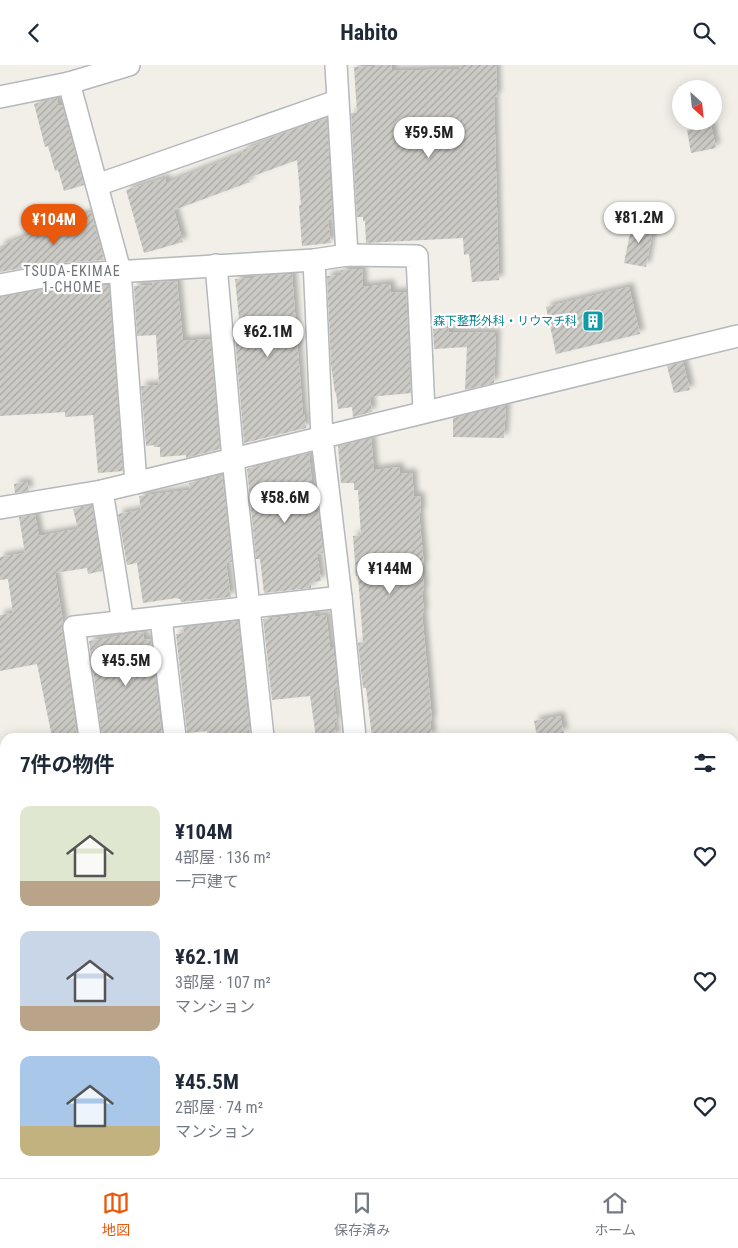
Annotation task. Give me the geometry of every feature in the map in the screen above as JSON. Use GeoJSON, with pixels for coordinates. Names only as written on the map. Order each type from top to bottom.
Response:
{"type":"FeatureCollection","features":[{"type":"Feature","properties":{"kind":"street"},"geometry":{"type":"LineString","coordinates":[[0,97],[69,83],[129,65]]}},
{"type":"Feature","properties":{"kind":"street"},"geometry":{"type":"LineString","coordinates":[[336,65],[348,255]]}},
{"type":"Feature","properties":{"kind":"street"},"geometry":{"type":"LineString","coordinates":[[69,83],[120,271],[136,483]]}},
{"type":"Feature","properties":{"kind":"street"},"geometry":{"type":"LineString","coordinates":[[97,185],[337,101]]}},
{"type":"Feature","properties":{"kind":"street"},"geometry":{"type":"LineString","coordinates":[[0,285],[48,276],[314,260],[348,255],[417,256],[424,413]]}},
{"type":"Feature","properties":{"kind":"street"},"geometry":{"type":"LineString","coordinates":[[314,260],[322,438],[355,733]]}},
{"type":"Feature","properties":{"kind":"street"},"geometry":{"type":"LineString","coordinates":[[216,265],[233,459],[263,733]]}},
{"type":"Feature","properties":{"kind":"street"},"geometry":{"type":"LineString","coordinates":[[0,508],[102,491],[738,336]]}},
{"type":"Feature","properties":{"kind":"street"},"geometry":{"type":"LineString","coordinates":[[102,491],[123,622]]}},
{"type":"Feature","properties":{"kind":"street"},"geometry":{"type":"LineString","coordinates":[[89,733],[74,627],[341,597]]}},
{"type":"Feature","properties":{"kind":"street"},"geometry":{"type":"LineString","coordinates":[[161,618],[175,733]]}},
{"type":"Feature","properties":{"kind":"building"},"geometry":{"type":"Polygon","coordinates":[[[392,65],[392,71],[459,69],[459,65],[496,65],[497,96],[494,97],[499,280],[472,282],[469,254],[464,255],[463,238],[366,243],[365,221],[363,221],[363,217],[357,217],[351,113],[357,113],[354,67],[392,65]]]}},
{"type":"Feature","properties":{"kind":"building"},"geometry":{"type":"Polygon","coordinates":[[[57,98],[58,106],[62,105],[84,185],[64,191],[58,170],[55,171],[48,146],[45,147],[34,104],[57,98]]]}},
{"type":"Feature","properties":{"kind":"building"},"geometry":{"type":"Polygon","coordinates":[[[327,118],[332,220],[328,220],[331,243],[302,246],[297,160],[248,178],[250,182],[174,210],[183,242],[144,253],[126,190],[165,178],[166,183],[244,153],[243,150],[270,140],[269,138],[327,118]]]}},
{"type":"Feature","properties":{"kind":"building"},"geometry":{"type":"Polygon","coordinates":[[[687,130],[712,130],[716,148],[691,153],[687,130]]]}},
{"type":"Feature","properties":{"kind":"building"},"geometry":{"type":"Polygon","coordinates":[[[91,212],[104,260],[47,264],[0,272],[0,246],[91,212]]]}},
{"type":"Feature","properties":{"kind":"building"},"geometry":{"type":"Polygon","coordinates":[[[633,220],[654,224],[646,267],[624,263],[633,220]]]}},
{"type":"Feature","properties":{"kind":"building"},"geometry":{"type":"Polygon","coordinates":[[[362,269],[363,287],[390,284],[391,293],[406,292],[411,393],[370,397],[372,412],[353,417],[352,407],[338,409],[335,393],[331,365],[327,276],[342,275],[341,270],[362,269]]]}},
{"type":"Feature","properties":{"kind":"building"},"geometry":{"type":"Polygon","coordinates":[[[292,274],[303,415],[306,428],[244,443],[235,338],[241,337],[235,279],[252,278],[252,276],[292,274]]]}},
{"type":"Feature","properties":{"kind":"building"},"geometry":{"type":"Polygon","coordinates":[[[177,281],[183,341],[210,339],[220,449],[186,458],[186,455],[160,457],[160,447],[154,447],[154,445],[146,446],[141,386],[159,385],[156,335],[137,336],[134,286],[153,285],[152,282],[177,281]]]}},
{"type":"Feature","properties":{"kind":"building"},"geometry":{"type":"Polygon","coordinates":[[[109,285],[123,471],[98,473],[93,415],[65,417],[65,412],[0,416],[0,297],[50,288],[109,285]]]}},
{"type":"Feature","properties":{"kind":"building","name":"森下整形外科・リウマチ科"},"geometry":{"type":"Polygon","coordinates":[[[629,287],[640,334],[556,354],[546,307],[629,287]]]}},
{"type":"Feature","properties":{"kind":"building"},"geometry":{"type":"Polygon","coordinates":[[[448,328],[449,332],[496,333],[494,383],[465,390],[467,347],[434,349],[433,329],[448,328]]]}},
{"type":"Feature","properties":{"kind":"building"},"geometry":{"type":"Polygon","coordinates":[[[683,362],[690,390],[674,393],[667,366],[683,362]]]}},
{"type":"Feature","properties":{"kind":"building"},"geometry":{"type":"Polygon","coordinates":[[[506,405],[504,438],[453,437],[453,418],[506,405]]]}},
{"type":"Feature","properties":{"kind":"building"},"geometry":{"type":"Polygon","coordinates":[[[371,438],[374,470],[399,467],[400,474],[412,473],[414,497],[420,496],[421,513],[419,513],[424,566],[422,566],[424,591],[422,591],[424,613],[422,613],[432,720],[430,721],[432,733],[372,733],[366,688],[363,688],[358,643],[363,642],[353,536],[361,535],[358,490],[354,490],[354,483],[341,483],[338,446],[371,438]]]}},
{"type":"Feature","properties":{"kind":"building"},"geometry":{"type":"Polygon","coordinates":[[[309,453],[315,513],[318,512],[323,553],[317,554],[321,581],[311,582],[311,588],[264,593],[260,559],[256,559],[247,469],[309,453]]]}},
{"type":"Feature","properties":{"kind":"building"},"geometry":{"type":"Polygon","coordinates":[[[222,475],[232,562],[226,563],[231,597],[181,602],[180,599],[176,598],[143,603],[137,563],[127,565],[118,514],[141,510],[139,496],[190,490],[189,483],[222,475]]]}},
{"type":"Feature","properties":{"kind":"building"},"geometry":{"type":"Polygon","coordinates":[[[27,482],[29,491],[15,493],[14,484],[27,482]]]}},
{"type":"Feature","properties":{"kind":"building"},"geometry":{"type":"Polygon","coordinates":[[[92,505],[102,571],[88,574],[87,568],[55,573],[63,621],[62,629],[76,733],[51,733],[37,664],[0,671],[0,615],[13,613],[8,579],[0,580],[0,557],[25,553],[19,517],[35,515],[39,536],[78,529],[73,509],[92,505]]]}},
{"type":"Feature","properties":{"kind":"building"},"geometry":{"type":"Polygon","coordinates":[[[314,613],[315,617],[326,615],[330,647],[333,647],[338,691],[333,691],[337,721],[334,722],[335,733],[315,733],[310,696],[272,700],[263,619],[314,613]]]}},
{"type":"Feature","properties":{"kind":"building"},"geometry":{"type":"Polygon","coordinates":[[[238,621],[250,733],[207,733],[207,731],[187,733],[176,634],[184,633],[183,627],[238,621]]]}},
{"type":"Feature","properties":{"kind":"building"},"geometry":{"type":"Polygon","coordinates":[[[143,632],[144,640],[151,639],[162,733],[101,733],[89,641],[143,632]]]}},
{"type":"Feature","properties":{"kind":"building"},"geometry":{"type":"Polygon","coordinates":[[[560,716],[564,733],[536,733],[534,721],[560,716]]]}},
{"type":"Feature","properties":{"kind":"place","name":"森下整形外科・リウマチ科"},"geometry":{"type":"Point","coordinates":[593,321]}},
{"type":"Feature","properties":{"kind":"district","name":"TSUDA-EKIMAE 1-CHOME"},"geometry":{"type":"Point","coordinates":[72,279]}}]}
